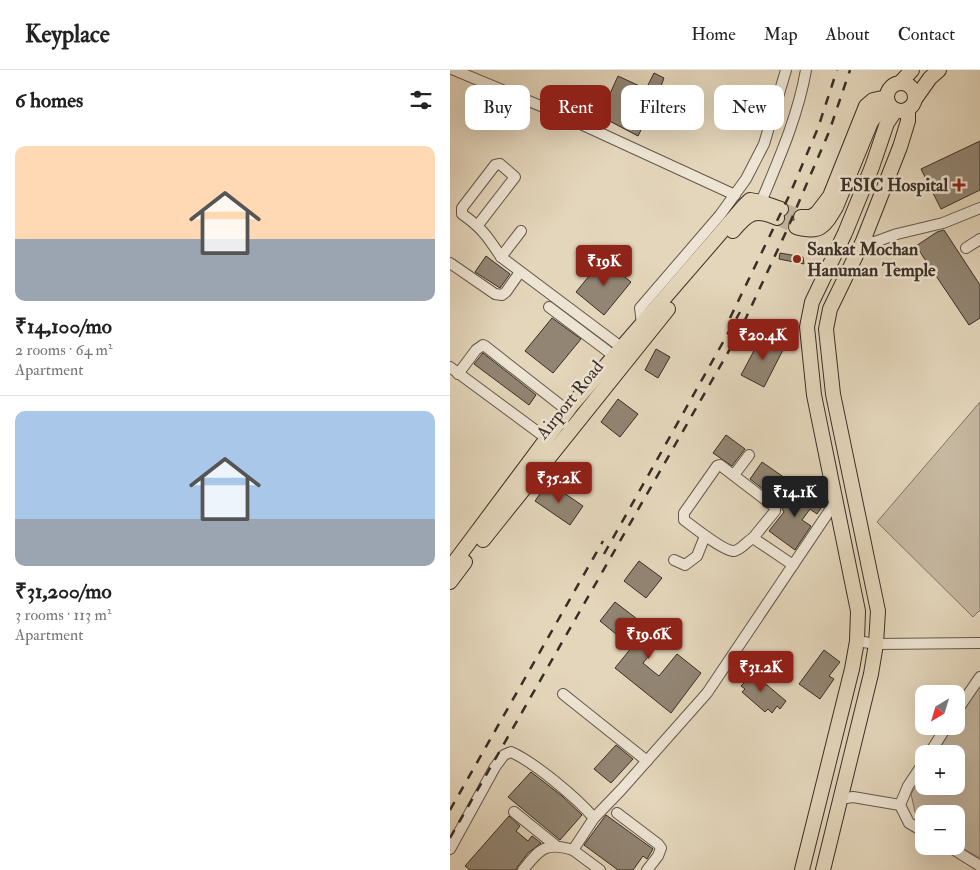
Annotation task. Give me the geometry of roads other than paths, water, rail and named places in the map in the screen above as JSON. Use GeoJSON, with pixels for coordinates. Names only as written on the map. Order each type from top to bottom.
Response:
{"type":"FeatureCollection","features":[{"type":"Feature","properties":{"kind":"main road"},"geometry":{"type":"LineString","coordinates":[[823,870],[871,674],[876,644],[878,612],[833,394],[826,329],[830,309],[863,241],[900,147],[908,121],[899,104],[888,93],[892,86],[900,83],[912,70]]}},
{"type":"Feature","properties":{"kind":"main road"},"geometry":{"type":"LineString","coordinates":[[799,222],[809,231],[816,230],[829,218],[836,207],[871,122],[877,114],[899,104],[939,70]]}},
{"type":"Feature","properties":{"kind":"main road"},"geometry":{"type":"LineString","coordinates":[[802,870],[852,669],[857,641],[858,611],[814,395],[807,326],[812,302],[845,233],[875,158],[887,122],[899,104],[914,91],[904,83],[900,83]]}},
{"type":"Feature","properties":{"kind":"main road"},"geometry":{"type":"LineString","coordinates":[[750,200],[760,202],[779,214],[753,213],[742,221],[663,308],[743,206],[750,200]]}},
{"type":"Feature","properties":{"kind":"main road","name":"Airport Road"},"geometry":{"type":"LineString","coordinates":[[450,568],[570,408],[617,352],[663,308]]}},
{"type":"Feature","properties":{"kind":"main road","name":"Airport Road"},"geometry":{"type":"LineString","coordinates":[[450,582],[645,327]]}},
{"type":"Feature","properties":{"kind":"street"},"geometry":{"type":"LineString","coordinates":[[454,70],[548,109],[735,195]]}},
{"type":"Feature","properties":{"kind":"street"},"geometry":{"type":"LineString","coordinates":[[645,327],[640,308],[720,215],[746,179],[764,144],[786,70]]}},
{"type":"Feature","properties":{"kind":"street"},"geometry":{"type":"LineString","coordinates":[[760,202],[790,128],[806,70]]}},
{"type":"Feature","properties":{"kind":"street"},"geometry":{"type":"LineString","coordinates":[[478,226],[515,178],[500,164],[495,165],[461,211],[462,214],[478,226],[501,257],[617,352]]}},
{"type":"Feature","properties":{"kind":"street"},"geometry":{"type":"LineString","coordinates":[[863,241],[875,242],[897,234],[942,223],[980,208]]}},
{"type":"Feature","properties":{"kind":"street"},"geometry":{"type":"LineString","coordinates":[[501,257],[521,231]]}},
{"type":"Feature","properties":{"kind":"street"},"geometry":{"type":"LineString","coordinates":[[966,248],[980,239]]}},
{"type":"Feature","properties":{"kind":"street"},"geometry":{"type":"LineString","coordinates":[[450,263],[495,294],[502,295],[520,272]]}},
{"type":"Feature","properties":{"kind":"street"},"geometry":{"type":"LineString","coordinates":[[549,307],[617,352]]}},
{"type":"Feature","properties":{"kind":"street"},"geometry":{"type":"LineString","coordinates":[[546,438],[454,370],[483,345],[570,408]]}},
{"type":"Feature","properties":{"kind":"street"},"geometry":{"type":"LineString","coordinates":[[517,364],[570,408]]}},
{"type":"Feature","properties":{"kind":"street"},"geometry":{"type":"LineString","coordinates":[[734,475],[749,455]]}},
{"type":"Feature","properties":{"kind":"street"},"geometry":{"type":"LineString","coordinates":[[775,507],[723,466],[717,466],[684,513],[684,520],[705,536],[734,551],[753,538],[775,511],[775,507],[791,486]]}},
{"type":"Feature","properties":{"kind":"street"},"geometry":{"type":"LineString","coordinates":[[573,850],[594,818],[707,693],[836,501]]}},
{"type":"Feature","properties":{"kind":"street"},"geometry":{"type":"LineString","coordinates":[[674,560],[685,565],[696,556],[705,536]]}},
{"type":"Feature","properties":{"kind":"street"},"geometry":{"type":"LineString","coordinates":[[753,538],[792,565]]}},
{"type":"Feature","properties":{"kind":"street"},"geometry":{"type":"LineString","coordinates":[[857,641],[876,644],[980,643]]}},
{"type":"Feature","properties":{"kind":"street"},"geometry":{"type":"LineString","coordinates":[[965,699],[980,677]]}},
{"type":"Feature","properties":{"kind":"street"},"geometry":{"type":"LineString","coordinates":[[563,694],[647,761]]}},
{"type":"Feature","properties":{"kind":"street"},"geometry":{"type":"LineString","coordinates":[[450,849],[495,767],[504,754],[511,752],[528,761],[584,807],[594,818]]}},
{"type":"Feature","properties":{"kind":"street"},"geometry":{"type":"LineString","coordinates":[[915,776],[900,805],[909,823],[915,827]]}},
{"type":"Feature","properties":{"kind":"street"},"geometry":{"type":"LineString","coordinates":[[840,798],[871,799],[900,805]]}},
{"type":"Feature","properties":{"kind":"street"},"geometry":{"type":"LineString","coordinates":[[514,812],[555,846]]}},
{"type":"Feature","properties":{"kind":"street"},"geometry":{"type":"LineString","coordinates":[[617,813],[661,848],[658,856],[647,870]]}},
{"type":"Feature","properties":{"kind":"street"},"geometry":{"type":"LineString","coordinates":[[522,870],[539,851],[555,846],[573,850],[600,870]]}},
{"type":"Feature","properties":{"kind":"street"},"geometry":{"type":"LineString","coordinates":[[962,855],[980,866]]}},
{"type":"Feature","properties":{"kind":"tunnel"},"geometry":{"type":"LineString","coordinates":[[781,209],[801,217]]}},
{"type":"Feature","properties":{"kind":"tunnel"},"geometry":{"type":"LineString","coordinates":[[777,218],[796,227]]}},
{"type":"Feature","properties":{"kind":"railway"},"geometry":{"type":"LineString","coordinates":[[730,318],[789,196],[818,128],[837,70]]}},
{"type":"Feature","properties":{"kind":"railway"},"geometry":{"type":"LineString","coordinates":[[450,838],[738,335],[786,232],[829,132],[850,70]]}},
{"type":"Feature","properties":{"kind":"railway"},"geometry":{"type":"LineString","coordinates":[[604,554],[740,312]]}},
{"type":"Feature","properties":{"kind":"railway"},"geometry":{"type":"LineString","coordinates":[[450,810],[603,541]]}},
{"type":"Feature","properties":{"kind":"place","name":"ESIC Hospital"},"geometry":{"type":"Point","coordinates":[959,185]}},
{"type":"Feature","properties":{"kind":"place","name":"Sankat Mochan Hanuman Temple"},"geometry":{"type":"Point","coordinates":[797,259]}}]}
